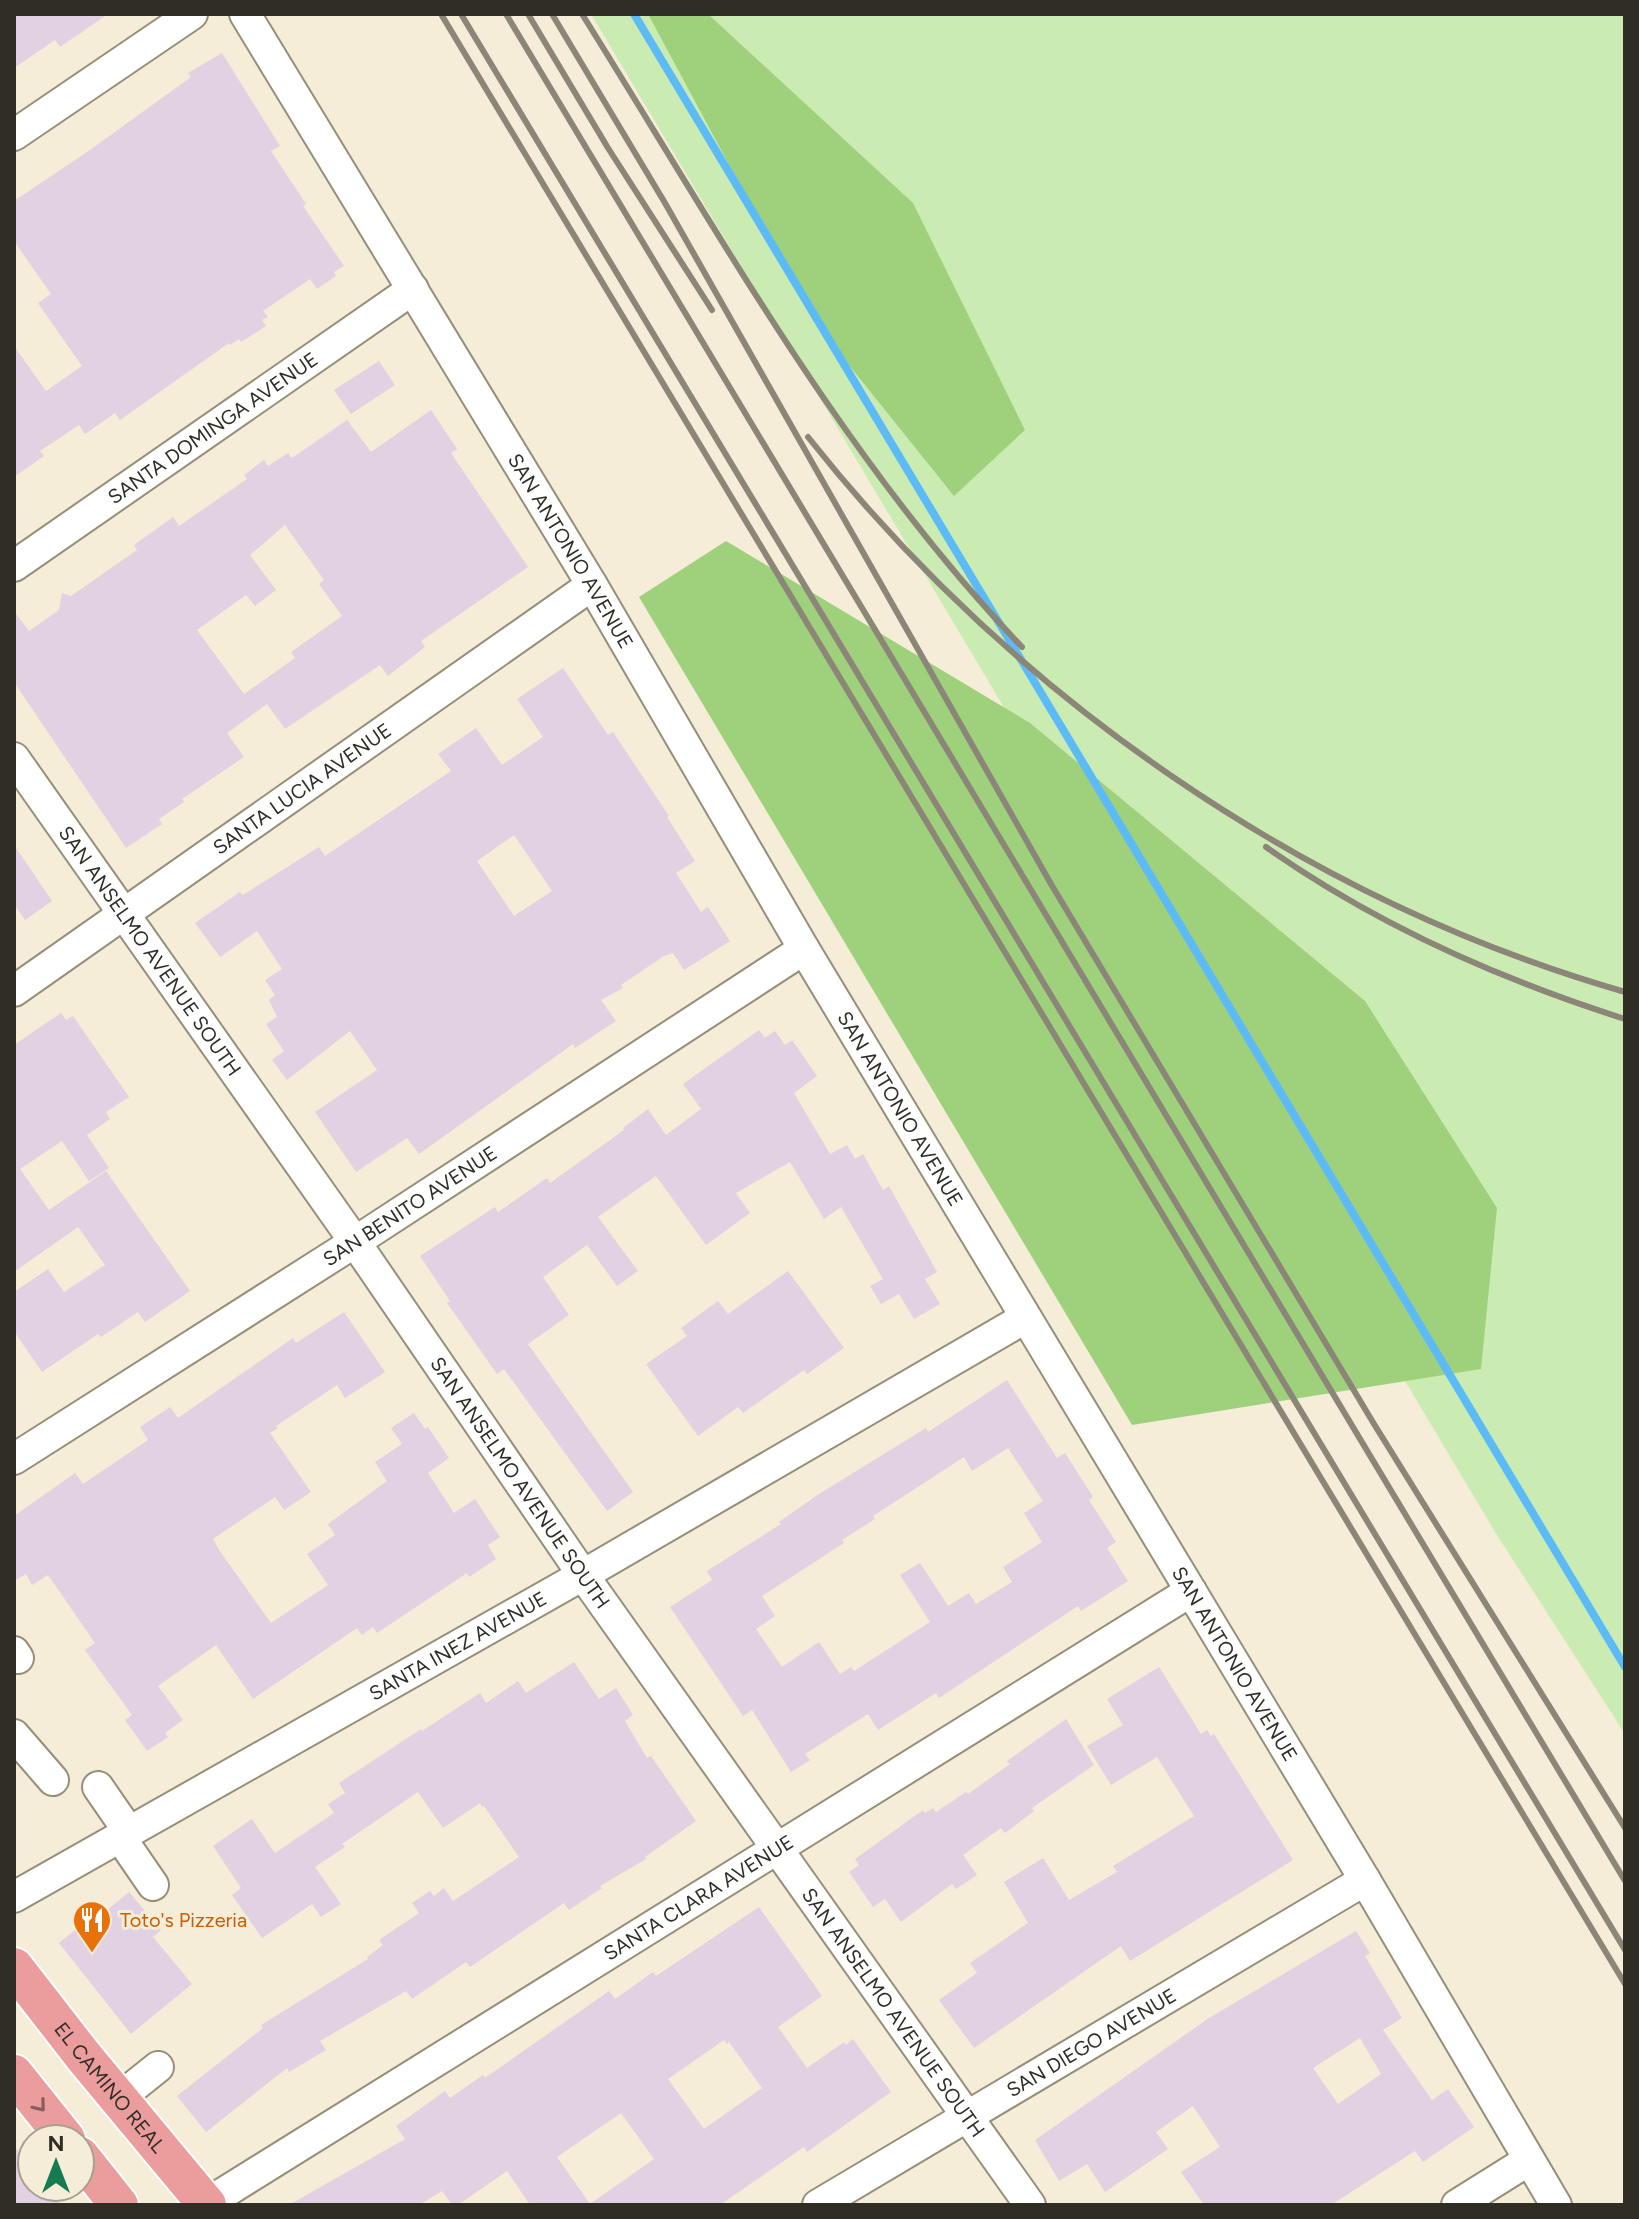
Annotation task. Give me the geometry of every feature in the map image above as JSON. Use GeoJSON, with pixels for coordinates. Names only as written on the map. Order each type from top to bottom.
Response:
{"type":"FeatureCollection","features":[{"type":"Feature","properties":{"kind":"main road","name":"EL CAMINO REAL"},"geometry":{"type":"LineString","coordinates":[[14,1967],[118,2099],[207,2204]]}},
{"type":"Feature","properties":{"kind":"main road"},"geometry":{"type":"LineString","coordinates":[[14,2074],[53,2123]]}},
{"type":"Feature","properties":{"kind":"main road"},"geometry":{"type":"LineString","coordinates":[[96,2176],[119,2205]]}},
{"type":"Feature","properties":{"kind":"street"},"geometry":{"type":"LineString","coordinates":[[14,135],[192,14]]}},
{"type":"Feature","properties":{"kind":"street","name":"SAN ANTONIO AVENUE"},"geometry":{"type":"LineString","coordinates":[[245,14],[592,585],[804,949],[1365,1880],[1556,2205]]}},
{"type":"Feature","properties":{"kind":"street","name":"SANTA DOMINGA AVENUE"},"geometry":{"type":"LineString","coordinates":[[14,566],[413,289]]}},
{"type":"Feature","properties":{"kind":"street","name":"SANTA LUCIA AVENUE"},"geometry":{"type":"LineString","coordinates":[[14,991],[592,585]]}},
{"type":"Feature","properties":{"kind":"street","name":"SAN ANSELMO AVENUE SOUTH"},"geometry":{"type":"LineString","coordinates":[[14,758],[355,1242],[583,1575],[1030,2205]]}},
{"type":"Feature","properties":{"kind":"street","name":"SAN BENITO AVENUE"},"geometry":{"type":"LineString","coordinates":[[14,1459],[355,1242],[804,949]]}},
{"type":"Feature","properties":{"kind":"street","name":"SANTA INEZ AVENUE"},"geometry":{"type":"LineString","coordinates":[[14,1897],[583,1575],[1025,1318]]}},
{"type":"Feature","properties":{"kind":"street","name":"SANTA CLARA AVENUE"},"geometry":{"type":"LineString","coordinates":[[207,2204],[1191,1591]]}},
{"type":"Feature","properties":{"kind":"street"},"geometry":{"type":"LineString","coordinates":[[14,1735],[53,1780]]}},
{"type":"Feature","properties":{"kind":"street"},"geometry":{"type":"LineString","coordinates":[[98,1787],[153,1885]]}},
{"type":"Feature","properties":{"kind":"street","name":"SAN DIEGO AVENUE"},"geometry":{"type":"LineString","coordinates":[[818,2205],[1365,1880]]}},
{"type":"Feature","properties":{"kind":"street"},"geometry":{"type":"LineString","coordinates":[[118,2099],[158,2067]]}},
{"type":"Feature","properties":{"kind":"street"},"geometry":{"type":"LineString","coordinates":[[1457,2205],[1529,2160]]}},
{"type":"Feature","properties":{"kind":"green space"},"geometry":{"type":"Polygon","coordinates":[[[591,14],[1625,14],[1625,1734],[1495,1532],[591,14]]]}},
{"type":"Feature","properties":{"kind":"green space"},"geometry":{"type":"Polygon","coordinates":[[[648,14],[708,14],[913,203],[1025,430],[954,496],[812,319],[648,14]]]}},
{"type":"Feature","properties":{"kind":"green space"},"geometry":{"type":"Polygon","coordinates":[[[726,541],[1030,723],[1365,1001],[1497,1208],[1481,1369],[1132,1425],[639,597],[726,541]]]}},
{"type":"Feature","properties":{"kind":"building"},"geometry":{"type":"Polygon","coordinates":[[[14,14],[108,14],[60,47],[55,40],[14,68],[14,14]]]}},
{"type":"Feature","properties":{"kind":"building"},"geometry":{"type":"Polygon","coordinates":[[[222,53],[280,146],[271,151],[306,204],[303,206],[344,266],[334,272],[336,276],[317,289],[310,279],[263,311],[268,317],[262,320],[266,326],[241,342],[239,339],[229,343],[120,420],[115,413],[85,434],[79,425],[40,451],[44,456],[14,477],[14,346],[46,391],[82,366],[38,303],[51,294],[14,241],[14,201],[191,77],[188,73],[222,53]]]}},
{"type":"Feature","properties":{"kind":"building"},"geometry":{"type":"Polygon","coordinates":[[[379,361],[395,385],[351,414],[334,390],[379,361]]]}},
{"type":"Feature","properties":{"kind":"building"},"geometry":{"type":"Polygon","coordinates":[[[431,410],[457,449],[451,453],[528,567],[421,641],[425,647],[388,676],[380,665],[285,729],[267,704],[227,733],[244,757],[182,799],[184,802],[159,819],[162,824],[126,848],[14,682],[14,611],[29,631],[59,610],[62,593],[71,596],[137,550],[134,545],[173,517],[179,526],[247,479],[244,475],[264,460],[268,466],[288,453],[292,458],[347,420],[371,452],[431,410]],[[285,525],[250,555],[276,590],[255,606],[246,595],[197,630],[244,694],[295,658],[291,652],[342,616],[319,584],[324,580],[285,525]]]}},
{"type":"Feature","properties":{"kind":"building"},"geometry":{"type":"Polygon","coordinates":[[[563,668],[608,735],[613,732],[669,816],[695,861],[676,873],[701,912],[708,907],[730,941],[684,970],[673,953],[664,956],[621,985],[623,988],[601,1000],[616,1021],[575,1048],[573,1044],[419,1154],[407,1138],[356,1172],[315,1112],[377,1070],[350,1031],[287,1080],[272,1060],[284,1051],[266,1024],[277,1017],[269,1000],[275,995],[265,980],[282,969],[257,931],[220,957],[195,923],[240,892],[243,895],[319,847],[325,856],[451,771],[438,754],[476,728],[502,765],[543,737],[517,699],[563,668]],[[514,835],[477,861],[514,916],[552,891],[514,835]]]}},
{"type":"Feature","properties":{"kind":"building"},"geometry":{"type":"Polygon","coordinates":[[[14,845],[52,901],[25,920],[14,904],[14,845]]]}},
{"type":"Feature","properties":{"kind":"building"},"geometry":{"type":"Polygon","coordinates":[[[61,1013],[66,1020],[73,1016],[129,1097],[106,1112],[110,1119],[87,1135],[109,1168],[89,1181],[62,1141],[20,1169],[49,1210],[106,1171],[190,1291],[145,1322],[138,1312],[101,1337],[98,1334],[42,1372],[14,1331],[14,1292],[48,1269],[64,1292],[105,1265],[78,1227],[14,1272],[14,1045],[61,1013]]]}},
{"type":"Feature","properties":{"kind":"building"},"geometry":{"type":"Polygon","coordinates":[[[759,1030],[765,1038],[775,1031],[785,1045],[792,1040],[817,1076],[794,1093],[830,1154],[847,1145],[855,1159],[863,1154],[883,1190],[889,1186],[937,1272],[925,1279],[940,1304],[914,1319],[899,1294],[881,1304],[870,1286],[883,1279],[841,1207],[824,1219],[790,1162],[736,1193],[750,1213],[706,1245],[656,1176],[598,1217],[638,1271],[617,1286],[587,1245],[543,1277],[569,1315],[528,1344],[633,1492],[607,1511],[504,1369],[497,1374],[447,1303],[450,1301],[420,1256],[495,1207],[498,1212],[547,1178],[550,1183],[648,1109],[666,1135],[701,1109],[683,1084],[759,1030]]]}},
{"type":"Feature","properties":{"kind":"building"},"geometry":{"type":"Polygon","coordinates":[[[788,1271],[844,1348],[807,1374],[804,1370],[743,1413],[738,1407],[698,1436],[646,1364],[687,1336],[681,1328],[718,1301],[728,1314],[788,1271]]]}},
{"type":"Feature","properties":{"kind":"building"},"geometry":{"type":"Polygon","coordinates":[[[344,1312],[385,1372],[345,1398],[337,1385],[276,1426],[278,1428],[270,1433],[311,1492],[284,1510],[275,1497],[213,1539],[219,1550],[271,1623],[328,1585],[307,1554],[335,1535],[328,1524],[387,1481],[375,1462],[402,1444],[391,1428],[414,1413],[425,1429],[428,1427],[449,1458],[428,1473],[454,1513],[475,1499],[500,1537],[488,1545],[496,1559],[469,1577],[467,1573],[377,1633],[373,1627],[362,1635],[357,1628],[253,1699],[216,1645],[158,1686],[183,1720],[165,1733],[168,1737],[147,1751],[125,1720],[132,1715],[85,1650],[95,1643],[48,1575],[32,1585],[26,1574],[14,1581],[14,1516],[75,1473],[83,1484],[148,1440],[140,1427],[170,1407],[178,1418],[293,1338],[296,1343],[344,1312]]]}},
{"type":"Feature","properties":{"kind":"building"},"geometry":{"type":"Polygon","coordinates":[[[1007,1380],[1057,1458],[1065,1453],[1093,1497],[1089,1500],[1116,1542],[1107,1548],[1128,1581],[1081,1611],[1078,1606],[939,1698],[936,1693],[878,1730],[868,1714],[805,1754],[810,1760],[791,1772],[752,1710],[743,1716],[670,1607],[712,1580],[707,1571],[781,1524],[779,1522],[819,1494],[926,1428],[928,1432],[1007,1380]],[[1008,1448],[972,1471],[964,1457],[873,1516],[875,1519],[842,1540],[844,1543],[762,1596],[775,1616],[756,1629],[782,1667],[819,1642],[840,1674],[851,1667],[854,1671],[930,1622],[900,1575],[920,1563],[948,1606],[969,1593],[976,1604],[1012,1582],[1003,1567],[1042,1542],[1024,1513],[1043,1501],[1008,1448]]]}},
{"type":"Feature","properties":{"kind":"building"},"geometry":{"type":"Polygon","coordinates":[[[574,1662],[599,1699],[616,1688],[633,1715],[625,1721],[647,1758],[651,1756],[696,1821],[646,1859],[600,1886],[602,1888],[569,1910],[564,1903],[470,1967],[466,1962],[412,1999],[406,1991],[320,2041],[326,2050],[289,2072],[287,2068],[206,2132],[177,2096],[263,2028],[261,2025],[368,1959],[383,1945],[379,1940],[419,1913],[412,1903],[430,1891],[434,1896],[444,1888],[453,1901],[519,1857],[480,1803],[443,1828],[418,1792],[342,1844],[345,1847],[315,1867],[341,1904],[321,1917],[312,1904],[262,1938],[232,1895],[241,1888],[213,1846],[252,1819],[275,1853],[334,1813],[328,1804],[345,1793],[339,1783],[421,1729],[480,1693],[486,1703],[518,1681],[526,1693],[574,1662]]]}},
{"type":"Feature","properties":{"kind":"building"},"geometry":{"type":"Polygon","coordinates":[[[1159,1667],[1201,1734],[1207,1730],[1211,1736],[1214,1734],[1293,1860],[1130,1961],[1121,1946],[974,2048],[939,2000],[977,1973],[970,1963],[1028,1923],[1004,1882],[1043,1858],[1069,1900],[1117,1872],[1113,1866],[1194,1816],[1157,1757],[1111,1785],[1087,1746],[1123,1725],[1107,1699],[1159,1667]]]}},
{"type":"Feature","properties":{"kind":"building"},"geometry":{"type":"Polygon","coordinates":[[[1066,1719],[1094,1765],[1032,1808],[1034,1811],[1005,1833],[1001,1828],[963,1855],[977,1875],[956,1889],[952,1884],[901,1922],[885,1899],[873,1907],[849,1872],[859,1865],[855,1859],[923,1810],[925,1813],[933,1808],[936,1812],[966,1792],[968,1794],[1010,1764],[1007,1761],[1066,1719]]]}},
{"type":"Feature","properties":{"kind":"building"},"geometry":{"type":"Polygon","coordinates":[[[129,1892],[161,1930],[153,1937],[192,1984],[131,2034],[59,1943],[97,1912],[100,1916],[129,1892]]]}},
{"type":"Feature","properties":{"kind":"building"},"geometry":{"type":"Polygon","coordinates":[[[759,1907],[822,1996],[778,2027],[807,2068],[853,2039],[891,2092],[807,2152],[804,2147],[720,2205],[530,2205],[507,2171],[458,2205],[452,2205],[442,2191],[419,2205],[289,2205],[405,2139],[396,2126],[445,2091],[450,2098],[483,2075],[485,2078],[609,1991],[615,1999],[653,1972],[656,1976],[759,1907]],[[724,2040],[668,2079],[704,2129],[762,2088],[729,2042],[727,2044],[724,2040]],[[621,2113],[557,2157],[590,2204],[654,2159],[621,2113]]]}},
{"type":"Feature","properties":{"kind":"building"},"geometry":{"type":"Polygon","coordinates":[[[1356,1931],[1370,1953],[1365,1956],[1402,2018],[1383,2030],[1432,2100],[1448,2089],[1474,2127],[1423,2162],[1415,2151],[1331,2205],[1204,2205],[1181,2172],[1220,2147],[1193,2106],[1156,2132],[1168,2149],[1105,2192],[1087,2164],[1059,2181],[1035,2140],[1209,2018],[1356,1931]],[[1360,2038],[1313,2068],[1338,2104],[1381,2074],[1360,2038]]]}},
{"type":"Feature","properties":{"kind":"building"},"geometry":{"type":"Polygon","coordinates":[[[14,2146],[16,2203],[61,2205],[14,2205],[14,2146]]]}},
{"type":"Feature","properties":{"kind":"waterway"},"geometry":{"type":"LineString","coordinates":[[634,14],[1625,1667]]}},
{"type":"Feature","properties":{"kind":"railway"},"geometry":{"type":"LineString","coordinates":[[441,14],[1625,1984]]}},
{"type":"Feature","properties":{"kind":"railway"},"geometry":{"type":"LineString","coordinates":[[461,14],[1625,1950]]}},
{"type":"Feature","properties":{"kind":"railway"},"geometry":{"type":"LineString","coordinates":[[506,14],[1625,1881]]}},
{"type":"Feature","properties":{"kind":"railway"},"geometry":{"type":"LineString","coordinates":[[528,14],[608,148],[712,310]]}},
{"type":"Feature","properties":{"kind":"railway"},"geometry":{"type":"LineString","coordinates":[[552,14],[665,203],[1051,884],[1374,1424],[1625,1828]]}},
{"type":"Feature","properties":{"kind":"railway"},"geometry":{"type":"LineString","coordinates":[[582,14],[734,261],[840,422],[897,500],[1022,647]]}},
{"type":"Feature","properties":{"kind":"railway"},"geometry":{"type":"LineString","coordinates":[[808,437],[889,532],[978,620],[1073,703],[1174,778],[1280,845],[1391,903],[1506,952],[1625,992]]}},
{"type":"Feature","properties":{"kind":"railway"},"geometry":{"type":"LineString","coordinates":[[1266,847],[1350,900],[1439,946],[1531,986],[1625,1019]]}},
{"type":"Feature","properties":{"kind":"place","name":"Toto's Pizzeria"},"geometry":{"type":"Point","coordinates":[92,1954]}}]}
